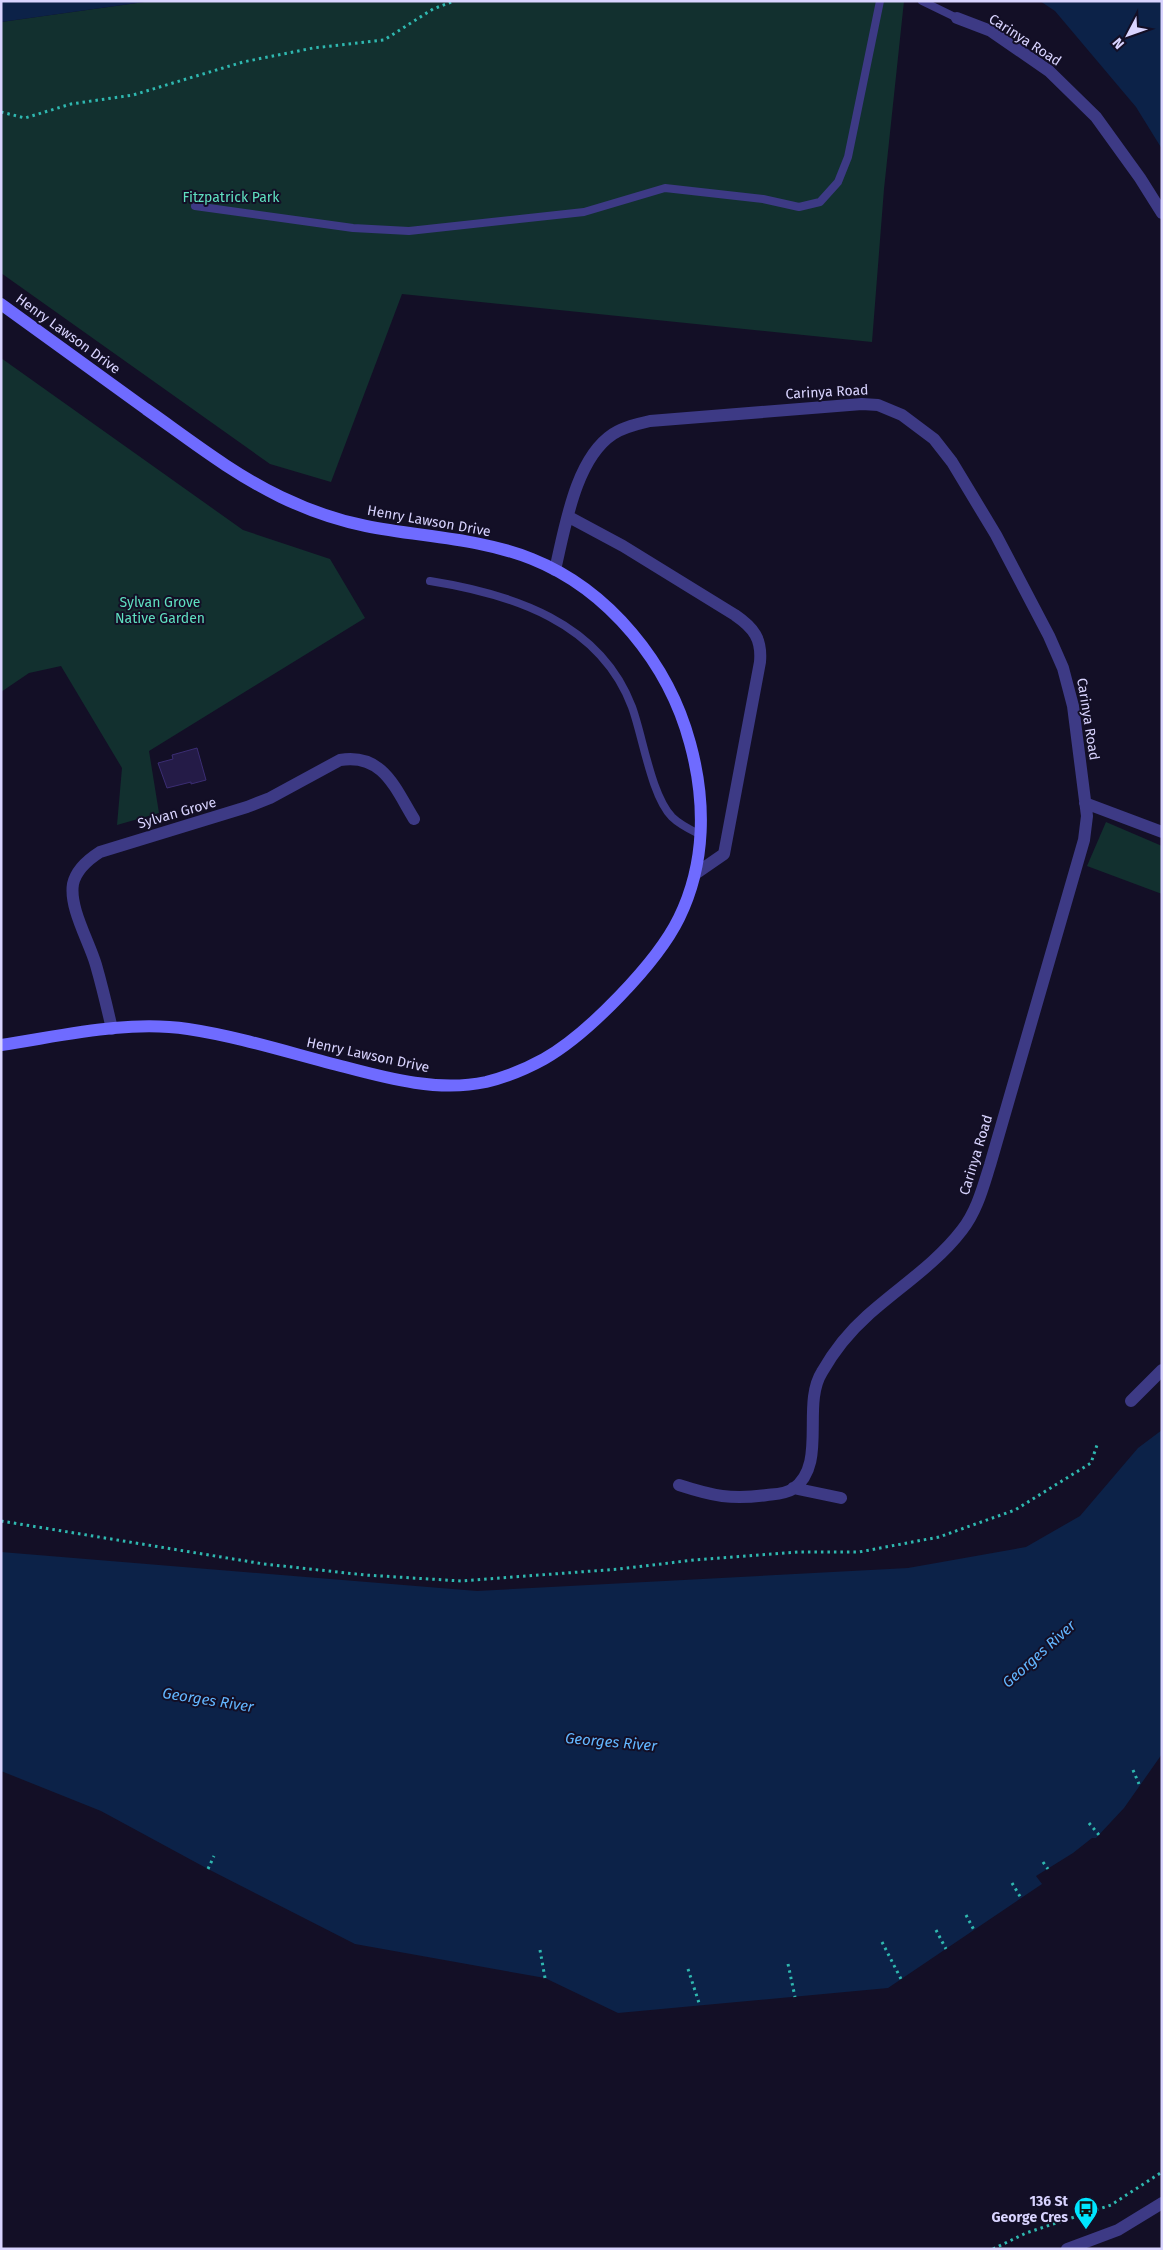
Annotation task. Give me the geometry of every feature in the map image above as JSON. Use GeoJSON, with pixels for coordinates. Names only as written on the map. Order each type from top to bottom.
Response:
{"type":"FeatureCollection","features":[{"type":"Feature","properties":{"kind":"main road","name":"Henry Lawson Drive"},"geometry":{"type":"LineString","coordinates":[[1,304],[209,454],[278,496],[347,521],[476,544],[532,559],[578,583],[601,600],[622,621],[647,654],[669,689],[686,729],[696,770],[702,816],[695,874],[686,901],[674,928],[648,964],[581,1031],[556,1051],[526,1068],[494,1080],[463,1085],[427,1084],[366,1073],[199,1031],[164,1027],[112,1029],[1,1044]]}},
{"type":"Feature","properties":{"kind":"street","name":"Carinya Road"},"geometry":{"type":"LineString","coordinates":[[957,18],[991,31],[1049,71],[1096,117],[1140,178],[1162,213]]}},
{"type":"Feature","properties":{"kind":"street","name":"Carinya Road"},"geometry":{"type":"LineString","coordinates":[[555,570],[578,485],[596,452],[614,433],[636,424],[845,404],[878,405],[902,415],[934,439],[952,462],[996,535],[1058,654],[1072,700],[1086,803],[1087,816],[1084,840],[990,1164],[974,1211],[962,1230],[946,1248],[852,1330],[821,1372],[814,1388],[812,1448],[809,1465],[793,1488]]}},
{"type":"Feature","properties":{"kind":"street"},"geometry":{"type":"LineString","coordinates":[[569,517],[623,546],[735,615],[751,627],[759,640],[760,662],[724,854],[695,874]]}},
{"type":"Feature","properties":{"kind":"street","name":"Sylvan Grove"},"geometry":{"type":"LineString","coordinates":[[112,1029],[96,964],[72,894],[79,870],[88,860],[100,852],[247,807],[270,798],[340,760],[352,758],[364,759],[384,772],[414,819]]}},
{"type":"Feature","properties":{"kind":"street"},"geometry":{"type":"LineString","coordinates":[[1086,803],[1162,832]]}},
{"type":"Feature","properties":{"kind":"street"},"geometry":{"type":"LineString","coordinates":[[1130,1402],[1162,1370]]}},
{"type":"Feature","properties":{"kind":"street"},"geometry":{"type":"LineString","coordinates":[[679,1484],[712,1496],[735,1499],[781,1494],[793,1488],[841,1498]]}},
{"type":"Feature","properties":{"kind":"street"},"geometry":{"type":"LineString","coordinates":[[1067,2249],[1118,2230],[1162,2203]]}},
{"type":"Feature","properties":{"kind":"lane"},"geometry":{"type":"LineString","coordinates":[[195,206],[353,228],[409,231],[584,212],[665,188],[763,199],[799,207],[820,202],[838,182],[848,157],[880,1]]}},
{"type":"Feature","properties":{"kind":"lane"},"geometry":{"type":"LineString","coordinates":[[922,1],[957,18]]}},
{"type":"Feature","properties":{"kind":"lane"},"geometry":{"type":"LineString","coordinates":[[430,581],[478,589],[513,599],[560,622],[597,653],[623,688],[632,707],[655,784],[666,809],[677,821],[701,836]]}},
{"type":"Feature","properties":{"kind":"lane"},"geometry":{"type":"LineString","coordinates":[[1147,826],[1162,836]]}},
{"type":"Feature","properties":{"kind":"path"},"geometry":{"type":"LineString","coordinates":[[1,112],[25,118],[71,104],[132,95],[243,62],[313,48],[384,40],[433,9],[454,1]]}},
{"type":"Feature","properties":{"kind":"path"},"geometry":{"type":"LineString","coordinates":[[1,1521],[264,1564],[365,1575],[461,1581],[619,1569],[704,1559],[799,1552],[859,1552],[939,1537],[1015,1510],[1091,1463],[1097,1444]]}},
{"type":"Feature","properties":{"kind":"path"},"geometry":{"type":"LineString","coordinates":[[1133,1770],[1139,1784]]}},
{"type":"Feature","properties":{"kind":"path"},"geometry":{"type":"LineString","coordinates":[[1089,1823],[1099,1835]]}},
{"type":"Feature","properties":{"kind":"path"},"geometry":{"type":"LineString","coordinates":[[208,1869],[214,1856]]}},
{"type":"Feature","properties":{"kind":"path"},"geometry":{"type":"LineString","coordinates":[[1043,1862],[1048,1869]]}},
{"type":"Feature","properties":{"kind":"path"},"geometry":{"type":"LineString","coordinates":[[1012,1883],[1021,1898]]}},
{"type":"Feature","properties":{"kind":"path"},"geometry":{"type":"LineString","coordinates":[[966,1916],[974,1930]]}},
{"type":"Feature","properties":{"kind":"path"},"geometry":{"type":"LineString","coordinates":[[936,1930],[946,1949]]}},
{"type":"Feature","properties":{"kind":"path"},"geometry":{"type":"LineString","coordinates":[[882,1942],[902,1979]]}},
{"type":"Feature","properties":{"kind":"path"},"geometry":{"type":"LineString","coordinates":[[540,1950],[545,1978]]}},
{"type":"Feature","properties":{"kind":"path"},"geometry":{"type":"LineString","coordinates":[[788,1964],[795,1997]]}},
{"type":"Feature","properties":{"kind":"path"},"geometry":{"type":"LineString","coordinates":[[688,1969],[700,2006]]}},
{"type":"Feature","properties":{"kind":"path"},"geometry":{"type":"LineString","coordinates":[[993,2249],[1026,2233],[1111,2205],[1162,2172]]}},
{"type":"Feature","properties":{"kind":"green space","name":"Fitzpatrick Park"},"geometry":{"type":"Polygon","coordinates":[[[151,1],[904,1],[884,189],[872,342],[402,294],[331,482],[270,464],[1,273],[1,22],[151,1]]]}},
{"type":"Feature","properties":{"kind":"green space","name":"Sylvan Grove Native Garden"},"geometry":{"type":"Polygon","coordinates":[[[1,358],[243,530],[330,559],[365,618],[149,751],[159,813],[117,825],[122,768],[61,666],[29,673],[1,692],[1,358]]]}},
{"type":"Feature","properties":{"kind":"green space"},"geometry":{"type":"Polygon","coordinates":[[[1106,822],[1162,846],[1162,894],[1087,866],[1106,822]]]}},
{"type":"Feature","properties":{"kind":"water"},"geometry":{"type":"Polygon","coordinates":[[[1,1],[151,1],[1,22],[1,1]]]}},
{"type":"Feature","properties":{"kind":"water"},"geometry":{"type":"Polygon","coordinates":[[[1040,1],[1162,1],[1162,149],[1136,107],[1055,11],[1040,1]]]}},
{"type":"Feature","properties":{"kind":"water","name":"Georges River"},"geometry":{"type":"Polygon","coordinates":[[[1162,1430],[1162,1754],[1124,1808],[1096,1838],[1092,1838],[1073,1853],[1036,1876],[1042,1884],[888,1988],[618,2013],[545,1978],[355,1944],[208,1869],[101,1811],[1,1771],[1,1552],[477,1591],[908,1568],[1026,1547],[1080,1516],[1138,1448],[1162,1430]]]}},
{"type":"Feature","properties":{"kind":"building"},"geometry":{"type":"Polygon","coordinates":[[[197,748],[206,780],[167,788],[158,763],[173,759],[172,755],[197,748]]]}},
{"type":"Feature","properties":{"kind":"place","name":"136 St George Cres"},"geometry":{"type":"Point","coordinates":[1086,2230]}}]}
